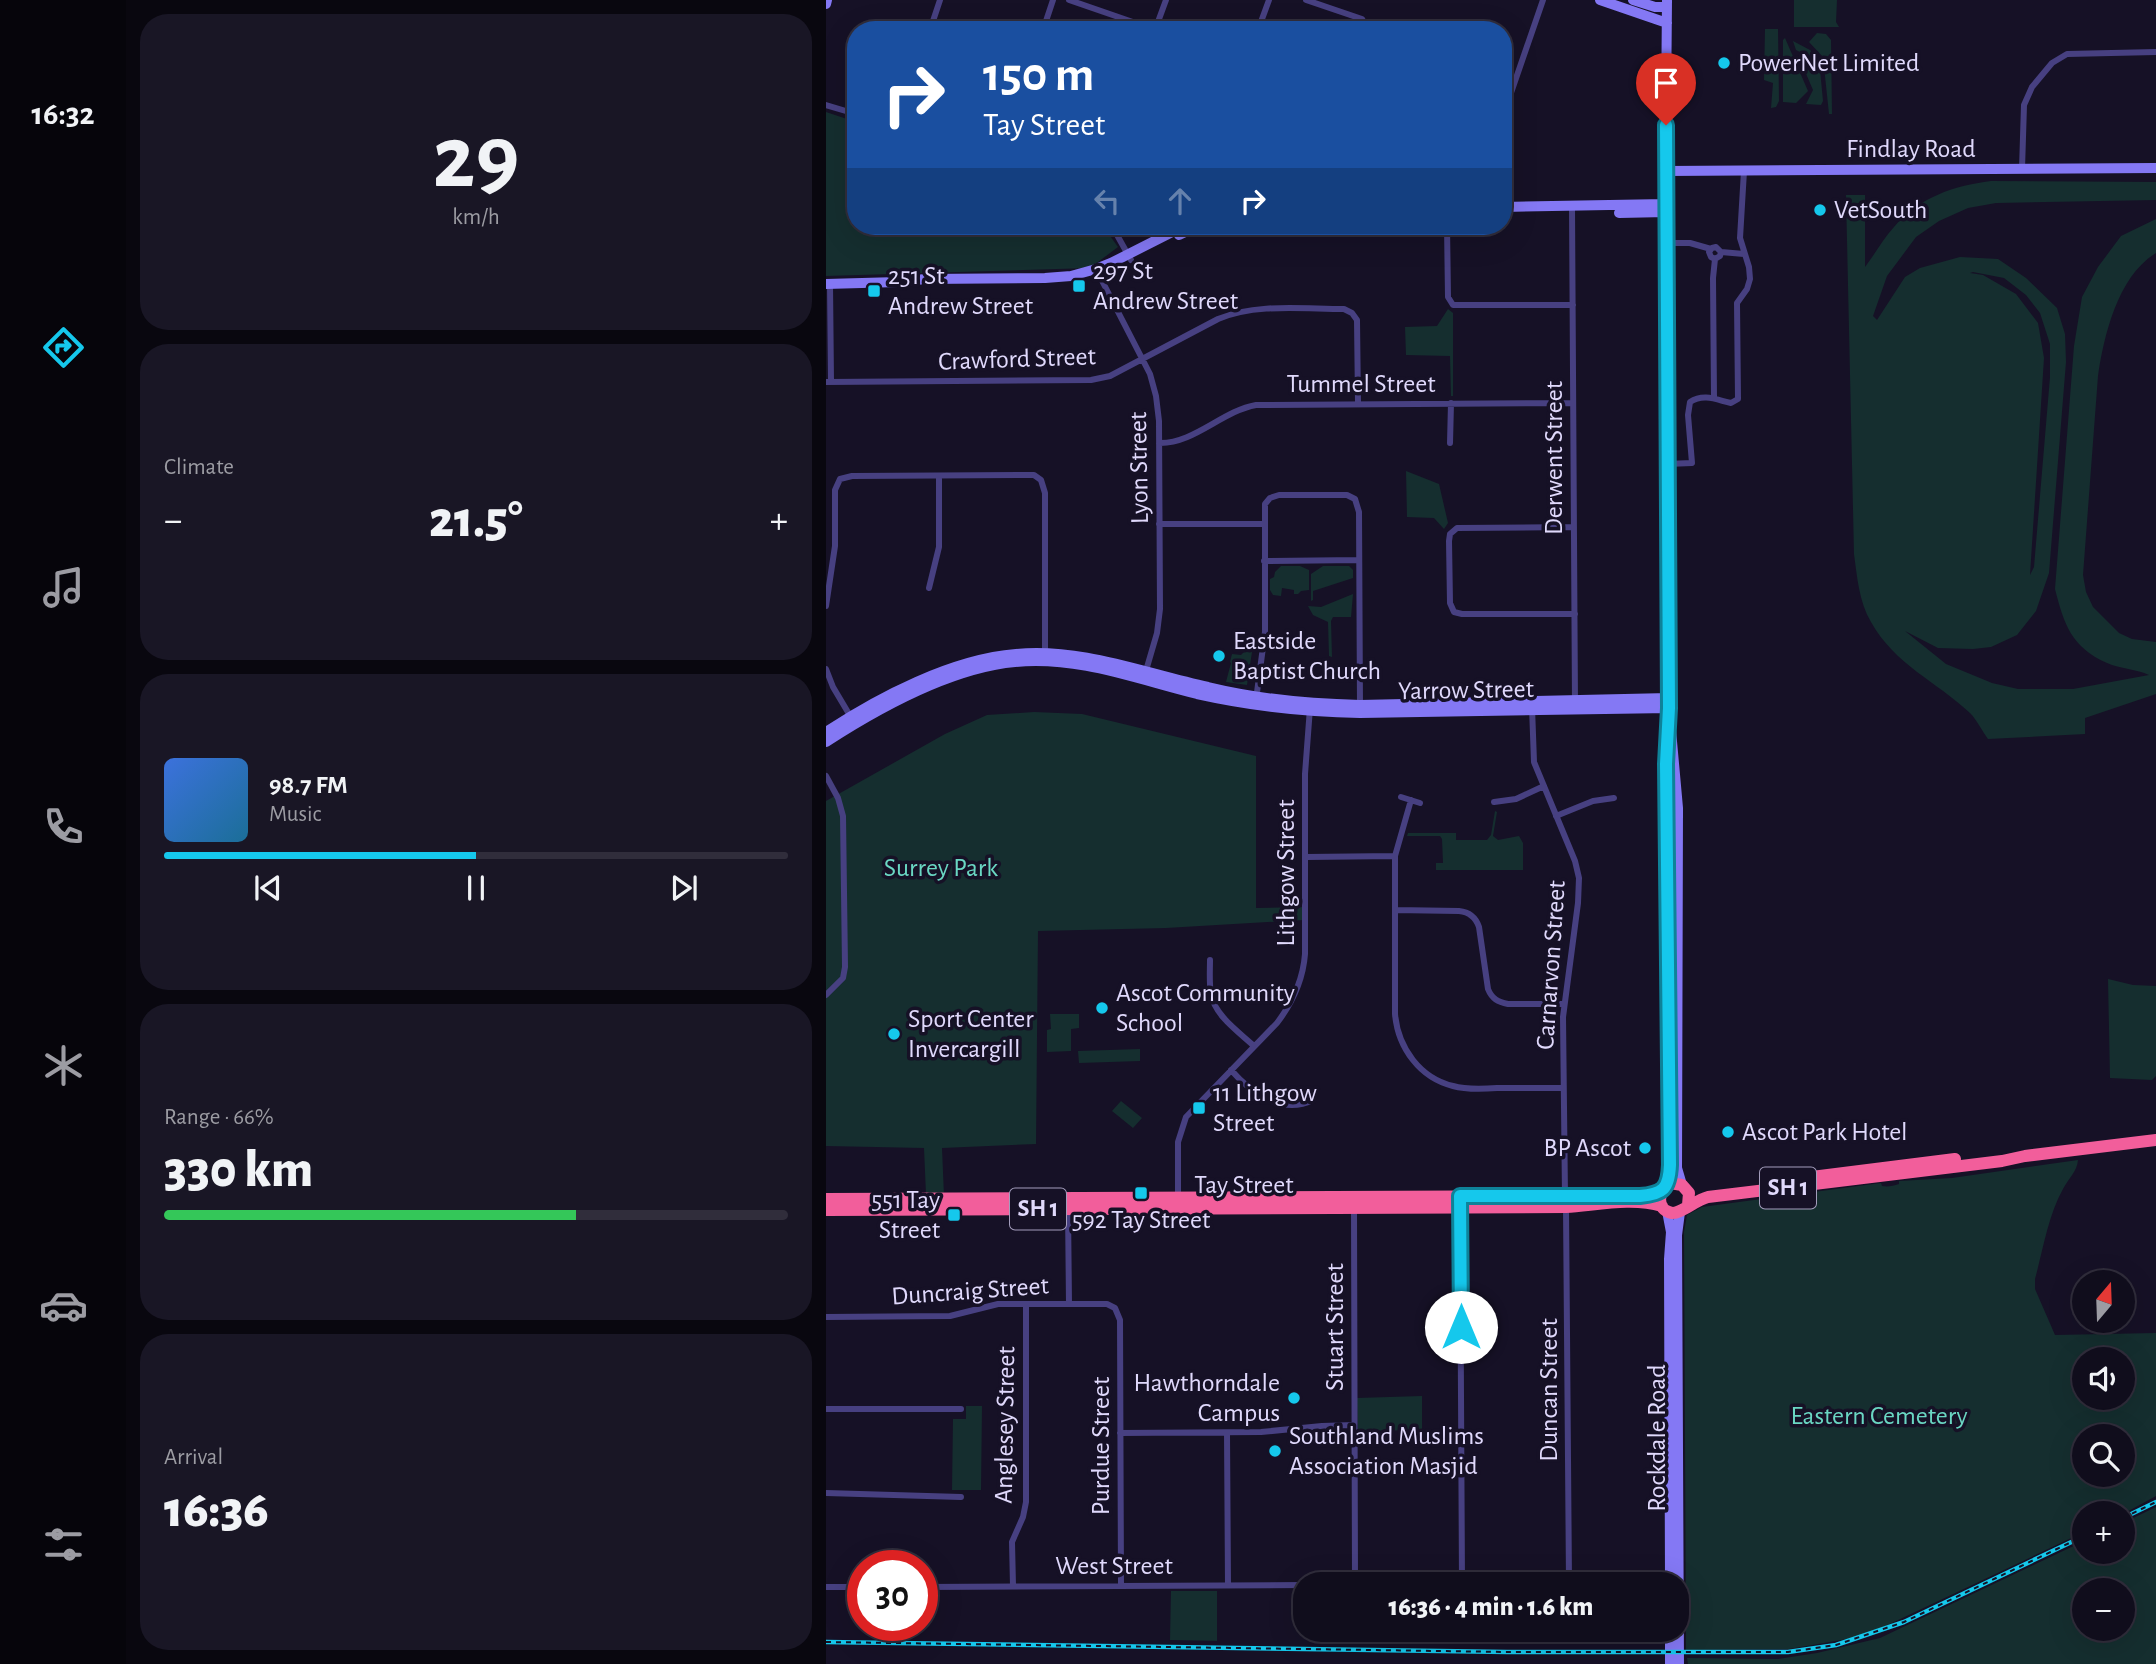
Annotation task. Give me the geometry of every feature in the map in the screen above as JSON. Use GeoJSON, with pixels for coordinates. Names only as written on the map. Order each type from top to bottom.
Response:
{"type":"FeatureCollection","features":[{"type":"Feature","properties":{"kind":"highway","name":"SH 1"},"geometry":{"type":"LineString","coordinates":[[2025,1156],[1671,1202],[1675,1183],[1685,1188],[1712,1191],[1941,1160],[2025,1156],[2156,1140]]}},
{"type":"Feature","properties":{"kind":"highway"},"geometry":{"type":"LineString","coordinates":[[1671,1202],[1690,1198],[1685,1188]]}},
{"type":"Feature","properties":{"kind":"highway","name":"Tay Street"},"geometry":{"type":"LineString","coordinates":[[826,1199],[872,1204],[967,1204],[1565,1202],[1634,1197],[1671,1202]]}},
{"type":"Feature","properties":{"kind":"highway","name":"Tay Street"},"geometry":{"type":"LineString","coordinates":[[826,1210],[872,1204]]}},
{"type":"Feature","properties":{"kind":"street"},"geometry":{"type":"LineString","coordinates":[[933,21],[940,0]]}},
{"type":"Feature","properties":{"kind":"street"},"geometry":{"type":"LineString","coordinates":[[1046,21],[1053,0]]}},
{"type":"Feature","properties":{"kind":"street"},"geometry":{"type":"LineString","coordinates":[[1069,0],[1130,21]]}},
{"type":"Feature","properties":{"kind":"street"},"geometry":{"type":"LineString","coordinates":[[1159,21],[1166,0]]}},
{"type":"Feature","properties":{"kind":"street"},"geometry":{"type":"LineString","coordinates":[[1261,21],[1269,0]]}},
{"type":"Feature","properties":{"kind":"street"},"geometry":{"type":"LineString","coordinates":[[1306,0],[1363,21]]}},
{"type":"Feature","properties":{"kind":"street"},"geometry":{"type":"LineString","coordinates":[[1512,90],[1543,0]]}},
{"type":"Feature","properties":{"kind":"street"},"geometry":{"type":"LineString","coordinates":[[1600,0],[1667,23]]}},
{"type":"Feature","properties":{"kind":"street"},"geometry":{"type":"LineString","coordinates":[[1633,0],[1656,7],[1667,3],[1669,703],[1675,765],[1672,855],[1677,1168],[1685,1188]]}},
{"type":"Feature","properties":{"kind":"street"},"geometry":{"type":"LineString","coordinates":[[2022,169],[2024,106],[2032,87],[2052,63],[2067,54],[2156,52]]}},
{"type":"Feature","properties":{"kind":"street"},"geometry":{"type":"LineString","coordinates":[[826,105],[847,111]]}},
{"type":"Feature","properties":{"kind":"street","name":"Findlay Road"},"geometry":{"type":"LineString","coordinates":[[1666,171],[2156,168]]}},
{"type":"Feature","properties":{"kind":"street"},"geometry":{"type":"LineString","coordinates":[[1667,464],[1692,463],[1688,404],[1698,397],[1731,403],[1736,401],[1738,396],[1737,303],[1747,289],[1750,279],[1740,238],[1744,171]]}},
{"type":"Feature","properties":{"kind":"street"},"geometry":{"type":"LineString","coordinates":[[1512,207],[1572,210]]}},
{"type":"Feature","properties":{"kind":"street"},"geometry":{"type":"LineString","coordinates":[[1512,213],[1666,208]]}},
{"type":"Feature","properties":{"kind":"street","name":"Derwent Street"},"geometry":{"type":"LineString","coordinates":[[1572,210],[1575,705]]}},
{"type":"Feature","properties":{"kind":"street"},"geometry":{"type":"LineString","coordinates":[[1117,235],[1129,258]]}},
{"type":"Feature","properties":{"kind":"street"},"geometry":{"type":"LineString","coordinates":[[1129,258],[1169,235]]}},
{"type":"Feature","properties":{"kind":"street"},"geometry":{"type":"LineString","coordinates":[[829,382],[828,284],[1059,277],[1097,272],[1179,235]]}},
{"type":"Feature","properties":{"kind":"street"},"geometry":{"type":"LineString","coordinates":[[1447,235],[1448,297],[1453,305],[1573,305]]}},
{"type":"Feature","properties":{"kind":"street"},"geometry":{"type":"LineString","coordinates":[[1666,243],[1690,243],[1711,249],[1716,247],[1721,252],[1744,254]]}},
{"type":"Feature","properties":{"kind":"street"},"geometry":{"type":"LineString","coordinates":[[1711,249],[1710,254],[1715,259]]}},
{"type":"Feature","properties":{"kind":"street"},"geometry":{"type":"LineString","coordinates":[[1715,259],[1721,252]]}},
{"type":"Feature","properties":{"kind":"street"},"geometry":{"type":"LineString","coordinates":[[1714,398],[1715,259]]}},
{"type":"Feature","properties":{"kind":"street","name":"Lyon Street"},"geometry":{"type":"LineString","coordinates":[[1097,272],[1150,374],[1156,396],[1159,616],[1157,634],[1144,675]]}},
{"type":"Feature","properties":{"kind":"street","name":"Crawford Street"},"geometry":{"type":"LineString","coordinates":[[829,382],[1091,380],[1110,376],[1235,312],[1251,309],[1349,310],[1358,325],[1358,403]]}},
{"type":"Feature","properties":{"kind":"street"},"geometry":{"type":"LineString","coordinates":[[1450,443],[1451,403]]}},
{"type":"Feature","properties":{"kind":"street","name":"Tummel Street"},"geometry":{"type":"LineString","coordinates":[[1158,443],[1177,442],[1236,410],[1250,406],[1573,403]]}},
{"type":"Feature","properties":{"kind":"street"},"geometry":{"type":"LineString","coordinates":[[826,606],[835,546],[835,490],[840,479],[852,475],[1029,475],[1041,480],[1045,493],[1045,657]]}},
{"type":"Feature","properties":{"kind":"street"},"geometry":{"type":"LineString","coordinates":[[929,588],[939,547],[939,475]]}},
{"type":"Feature","properties":{"kind":"street"},"geometry":{"type":"LineString","coordinates":[[1256,701],[1264,640],[1265,505],[1274,496],[1342,495],[1351,497],[1356,502],[1359,512],[1360,709]]}},
{"type":"Feature","properties":{"kind":"street"},"geometry":{"type":"LineString","coordinates":[[1159,524],[1264,524]]}},
{"type":"Feature","properties":{"kind":"street"},"geometry":{"type":"LineString","coordinates":[[1574,527],[1457,528],[1452,531],[1449,541],[1450,603],[1454,612],[1574,614]]}},
{"type":"Feature","properties":{"kind":"street"},"geometry":{"type":"LineString","coordinates":[[1264,561],[1359,560]]}},
{"type":"Feature","properties":{"kind":"street","name":"Yarrow Street"},"geometry":{"type":"LineString","coordinates":[[826,742],[853,720],[900,691],[960,666],[1007,655],[1099,659],[1144,675],[1208,687],[1256,701],[1310,707],[1360,709],[1669,703]]}},
{"type":"Feature","properties":{"kind":"street"},"geometry":{"type":"LineString","coordinates":[[826,669],[833,687],[853,720]]}},
{"type":"Feature","properties":{"kind":"street","name":"Carnarvon Street"},"geometry":{"type":"LineString","coordinates":[[1532,706],[1533,759],[1576,861],[1579,878],[1564,1004],[1565,1202]]}},
{"type":"Feature","properties":{"kind":"street","name":"Lithgow Street"},"geometry":{"type":"LineString","coordinates":[[1178,1203],[1177,1149],[1183,1124],[1191,1111],[1283,1015],[1294,996],[1303,971],[1306,954],[1305,764],[1310,707]]}},
{"type":"Feature","properties":{"kind":"street","name":"Yarrow Street"},"geometry":{"type":"LineString","coordinates":[[826,732],[853,720]]}},
{"type":"Feature","properties":{"kind":"street"},"geometry":{"type":"LineString","coordinates":[[826,776],[842,811],[845,953],[844,976],[826,995]]}},
{"type":"Feature","properties":{"kind":"street"},"geometry":{"type":"LineString","coordinates":[[1494,802],[1516,799],[1544,786]]}},
{"type":"Feature","properties":{"kind":"street"},"geometry":{"type":"LineString","coordinates":[[1401,797],[1420,803]]}},
{"type":"Feature","properties":{"kind":"street"},"geometry":{"type":"LineString","coordinates":[[1556,816],[1593,801],[1614,798]]}},
{"type":"Feature","properties":{"kind":"street"},"geometry":{"type":"LineString","coordinates":[[1411,800],[1395,856],[1395,1020],[1404,1047],[1415,1063],[1432,1077],[1456,1087],[1563,1088]]}},
{"type":"Feature","properties":{"kind":"street","name":"Rockdale Road"},"geometry":{"type":"LineString","coordinates":[[1672,855],[1670,1165],[1671,1202],[1677,1235],[1673,1572]]}},
{"type":"Feature","properties":{"kind":"street"},"geometry":{"type":"LineString","coordinates":[[1306,856],[1395,856]]}},
{"type":"Feature","properties":{"kind":"street"},"geometry":{"type":"LineString","coordinates":[[1395,911],[1468,913],[1478,923],[1488,989],[1496,1000],[1508,1004],[1564,1004]]}},
{"type":"Feature","properties":{"kind":"street"},"geometry":{"type":"LineString","coordinates":[[1210,960],[1210,991],[1214,1003],[1220,1013],[1254,1046]]}},
{"type":"Feature","properties":{"kind":"street"},"geometry":{"type":"LineString","coordinates":[[1231,1070],[1255,1093],[1273,1101],[1304,1104],[1313,1100]]}},
{"type":"Feature","properties":{"kind":"street","name":"Stuart Street"},"geometry":{"type":"LineString","coordinates":[[1354,1202],[1355,1572]]}},
{"type":"Feature","properties":{"kind":"street"},"geometry":{"type":"LineString","coordinates":[[1460,1202],[1462,1572]]}},
{"type":"Feature","properties":{"kind":"street","name":"Duncan Street"},"geometry":{"type":"LineString","coordinates":[[1565,1202],[1569,1572]]}},
{"type":"Feature","properties":{"kind":"street"},"geometry":{"type":"LineString","coordinates":[[1068,1203],[1069,1304]]}},
{"type":"Feature","properties":{"kind":"street","name":"Anglesey Street"},"geometry":{"type":"LineString","coordinates":[[1013,1586],[1012,1542],[1023,1517],[1026,1502],[1026,1304]]}},
{"type":"Feature","properties":{"kind":"street","name":"Duncraig Street"},"geometry":{"type":"LineString","coordinates":[[826,1317],[950,1316],[991,1305],[1107,1304],[1115,1308]]}},
{"type":"Feature","properties":{"kind":"street","name":"Purdue Street"},"geometry":{"type":"LineString","coordinates":[[1115,1308],[1120,1320],[1121,1586]]}},
{"type":"Feature","properties":{"kind":"street"},"geometry":{"type":"LineString","coordinates":[[826,1409],[961,1409]]}},
{"type":"Feature","properties":{"kind":"street"},"geometry":{"type":"LineString","coordinates":[[1120,1433],[1261,1433],[1354,1425]]}},
{"type":"Feature","properties":{"kind":"street"},"geometry":{"type":"LineString","coordinates":[[1227,1433],[1228,1585]]}},
{"type":"Feature","properties":{"kind":"street"},"geometry":{"type":"LineString","coordinates":[[826,1493],[961,1497]]}},
{"type":"Feature","properties":{"kind":"street","name":"West Street"},"geometry":{"type":"LineString","coordinates":[[938,1587],[1293,1585]]}},
{"type":"Feature","properties":{"kind":"street"},"geometry":{"type":"LineString","coordinates":[[826,1587],[847,1587]]}},
{"type":"Feature","properties":{"kind":"street"},"geometry":{"type":"LineString","coordinates":[[1670,1642],[1670,1664]]}},
{"type":"Feature","properties":{"kind":"street","name":"Rockdale Road"},"geometry":{"type":"LineString","coordinates":[[1677,1642],[1679,1664]]}},
{"type":"Feature","properties":{"kind":"green space"},"geometry":{"type":"Polygon","coordinates":[[[1794,0],[1837,0],[1836,22],[1839,27],[1794,27],[1794,0]]]}},
{"type":"Feature","properties":{"kind":"green space"},"geometry":{"type":"Polygon","coordinates":[[[1765,29],[1778,29],[1779,101],[1776,107],[1771,108],[1773,83],[1764,80],[1765,29]]]}},
{"type":"Feature","properties":{"kind":"green space"},"geometry":{"type":"Polygon","coordinates":[[[1817,33],[1826,34],[1831,40],[1832,114],[1829,114],[1823,57],[1809,42],[1817,33]]]}},
{"type":"Feature","properties":{"kind":"green space"},"geometry":{"type":"Polygon","coordinates":[[[1785,38],[1808,91],[1796,103],[1783,102],[1785,38]]]}},
{"type":"Feature","properties":{"kind":"green space"},"geometry":{"type":"Polygon","coordinates":[[[1793,41],[1810,50],[1819,59],[1823,101],[1821,105],[1806,104],[1813,90],[1801,62],[1800,52],[1796,50],[1793,41]]]}},
{"type":"Feature","properties":{"kind":"green space"},"geometry":{"type":"Polygon","coordinates":[[[826,112],[847,119],[847,235],[1109,235],[1118,247],[1090,268],[826,276],[826,112]]]}},
{"type":"Feature","properties":{"kind":"green space"},"geometry":{"type":"Polygon","coordinates":[[[2156,182],[2156,200],[1996,203],[1968,208],[1939,221],[1916,237],[1887,276],[1873,316],[1877,320],[1905,277],[1920,268],[1960,257],[1998,259],[2026,278],[2057,308],[2065,334],[2066,362],[2049,573],[2036,611],[2017,635],[1991,647],[1938,648],[1905,631],[1946,664],[1992,683],[2018,689],[2073,689],[2149,675],[2117,667],[2085,650],[2066,624],[2055,589],[2074,346],[2082,297],[2098,267],[2121,236],[2156,219],[2156,253],[2143,263],[2123,291],[2109,325],[2101,360],[2083,575],[2086,592],[2093,607],[2119,633],[2132,639],[2156,642],[2156,694],[2085,718],[2085,734],[1988,739],[1970,713],[1892,650],[1871,622],[1859,589],[1854,554],[1846,195],[1865,195],[1865,267],[1890,232],[1915,208],[1950,190],[1977,183],[2156,182]],[[1970,273],[1983,275],[2016,294],[2038,323],[2044,358],[2030,575],[2034,567],[2050,377],[2050,344],[2040,313],[2026,295],[2004,278],[1970,273]]]}},
{"type":"Feature","properties":{"kind":"green space"},"geometry":{"type":"Polygon","coordinates":[[[1448,309],[1453,313],[1453,396],[1450,356],[1406,355],[1405,327],[1437,326],[1448,309]]]}},
{"type":"Feature","properties":{"kind":"green space"},"geometry":{"type":"Polygon","coordinates":[[[1406,471],[1439,484],[1448,523],[1444,529],[1434,518],[1407,517],[1406,471]]]}},
{"type":"Feature","properties":{"kind":"green space"},"geometry":{"type":"Polygon","coordinates":[[[1281,566],[1300,566],[1309,570],[1309,590],[1294,594],[1294,590],[1282,588],[1281,596],[1273,595],[1270,579],[1281,566]]]}},
{"type":"Feature","properties":{"kind":"green space"},"geometry":{"type":"Polygon","coordinates":[[[1323,566],[1349,566],[1353,570],[1353,578],[1313,591],[1311,601],[1311,574],[1323,566]]]}},
{"type":"Feature","properties":{"kind":"green space"},"geometry":{"type":"Polygon","coordinates":[[[1353,594],[1351,617],[1333,617],[1331,621],[1332,657],[1329,656],[1328,622],[1313,615],[1308,606],[1321,607],[1353,594]]]}},
{"type":"Feature","properties":{"kind":"green space"},"geometry":{"type":"Polygon","coordinates":[[[1245,651],[1252,652],[1247,685],[1226,682],[1232,654],[1241,655],[1245,651]]]}},
{"type":"Feature","properties":{"kind":"green space","name":"Surrey Park"},"geometry":{"type":"Polygon","coordinates":[[[1034,712],[1082,714],[1256,756],[1256,908],[1304,907],[1304,920],[1166,928],[1038,931],[1036,1144],[942,1148],[944,1196],[926,1194],[924,1148],[826,1146],[826,801],[945,734],[987,715],[1034,712]]]}},
{"type":"Feature","properties":{"kind":"green space"},"geometry":{"type":"Polygon","coordinates":[[[1495,811],[1493,836],[1498,840],[1519,836],[1523,843],[1523,870],[1436,870],[1436,863],[1443,863],[1440,836],[1407,836],[1408,833],[1456,833],[1456,840],[1487,840],[1491,835],[1495,811]]]}},
{"type":"Feature","properties":{"kind":"green space"},"geometry":{"type":"Polygon","coordinates":[[[2108,979],[2133,985],[2156,986],[2156,1076],[2152,1080],[2110,1078],[2108,979]]]}},
{"type":"Feature","properties":{"kind":"green space"},"geometry":{"type":"Polygon","coordinates":[[[1050,1014],[1079,1014],[1079,1028],[1071,1029],[1071,1051],[1047,1052],[1047,1030],[1051,1029],[1050,1014]]]}},
{"type":"Feature","properties":{"kind":"green space"},"geometry":{"type":"Polygon","coordinates":[[[1140,1049],[1140,1061],[1079,1063],[1078,1051],[1140,1049]]]}},
{"type":"Feature","properties":{"kind":"green space"},"geometry":{"type":"Polygon","coordinates":[[[1121,1101],[1142,1118],[1133,1128],[1112,1111],[1121,1101]]]}},
{"type":"Feature","properties":{"kind":"green space","name":"Eastern Cemetery"},"geometry":{"type":"Polygon","coordinates":[[[2078,1160],[2053,1210],[2035,1279],[2035,1289],[2055,1335],[2156,1333],[2156,1496],[2135,1507],[2135,1501],[2072,1501],[2072,1538],[1877,1630],[1847,1639],[1789,1649],[1686,1650],[1686,1642],[1689,1642],[1689,1572],[1686,1572],[1684,1232],[1687,1215],[1702,1207],[1881,1183],[1882,1186],[1888,1186],[1899,1184],[1899,1181],[1952,1178],[2078,1160]]]}},
{"type":"Feature","properties":{"kind":"green space"},"geometry":{"type":"Polygon","coordinates":[[[1422,1396],[1422,1430],[1358,1431],[1357,1398],[1422,1396]]]}},
{"type":"Feature","properties":{"kind":"green space"},"geometry":{"type":"Polygon","coordinates":[[[966,1406],[982,1406],[981,1490],[952,1490],[953,1419],[966,1419],[966,1406]]]}},
{"type":"Feature","properties":{"kind":"green space"},"geometry":{"type":"Polygon","coordinates":[[[2156,1507],[2156,1664],[1688,1664],[1687,1658],[1778,1659],[1880,1638],[2072,1547],[2072,1564],[2135,1564],[2135,1517],[2156,1507]]]}},
{"type":"Feature","properties":{"kind":"green space"},"geometry":{"type":"Polygon","coordinates":[[[1171,1591],[1217,1591],[1217,1641],[1170,1640],[1171,1591]]]}},
{"type":"Feature","properties":{"kind":"railway"},"geometry":{"type":"LineString","coordinates":[[2135,1512],[2156,1502]]}},
{"type":"Feature","properties":{"kind":"railway"},"geometry":{"type":"LineString","coordinates":[[826,1642],[1507,1652],[1788,1652],[1836,1645],[1904,1622],[2072,1542]]}},
{"type":"Feature","properties":{"kind":"place","name":"PowerNet Limited"},"geometry":{"type":"Point","coordinates":[1724,63]}},
{"type":"Feature","properties":{"kind":"place","name":"VetSouth"},"geometry":{"type":"Point","coordinates":[1820,210]}},
{"type":"Feature","properties":{"kind":"place","name":"297 St Andrew Street"},"geometry":{"type":"Point","coordinates":[1079,286]}},
{"type":"Feature","properties":{"kind":"place","name":"251 St Andrew Street"},"geometry":{"type":"Point","coordinates":[874,291]}},
{"type":"Feature","properties":{"kind":"place","name":"Eastside Baptist Church"},"geometry":{"type":"Point","coordinates":[1219,656]}},
{"type":"Feature","properties":{"kind":"place","name":"Ascot Community School"},"geometry":{"type":"Point","coordinates":[1102,1008]}},
{"type":"Feature","properties":{"kind":"place","name":"Sport Center Invercargill"},"geometry":{"type":"Point","coordinates":[894,1034]}},
{"type":"Feature","properties":{"kind":"place","name":"11 Lithgow Street"},"geometry":{"type":"Point","coordinates":[1199,1108]}},
{"type":"Feature","properties":{"kind":"place","name":"Ascot Park Hotel"},"geometry":{"type":"Point","coordinates":[1728,1132]}},
{"type":"Feature","properties":{"kind":"place","name":"BP Ascot"},"geometry":{"type":"Point","coordinates":[1645,1148]}},
{"type":"Feature","properties":{"kind":"place","name":"592 Tay Street"},"geometry":{"type":"Point","coordinates":[1141,1193]}},
{"type":"Feature","properties":{"kind":"place","name":"551 Tay Street"},"geometry":{"type":"Point","coordinates":[954,1215]}},
{"type":"Feature","properties":{"kind":"place","name":"Hawthorndale Campus"},"geometry":{"type":"Point","coordinates":[1294,1398]}},
{"type":"Feature","properties":{"kind":"place","name":"Southland Muslims Association Masjid"},"geometry":{"type":"Point","coordinates":[1275,1451]}},
{"type":"Feature","properties":{"kind":"route"},"geometry":{"type":"LineString","coordinates":[[1461,1327],[1460,1196],[1626,1197],[1660,1193],[1668,1184],[1666,125]]}}]}
